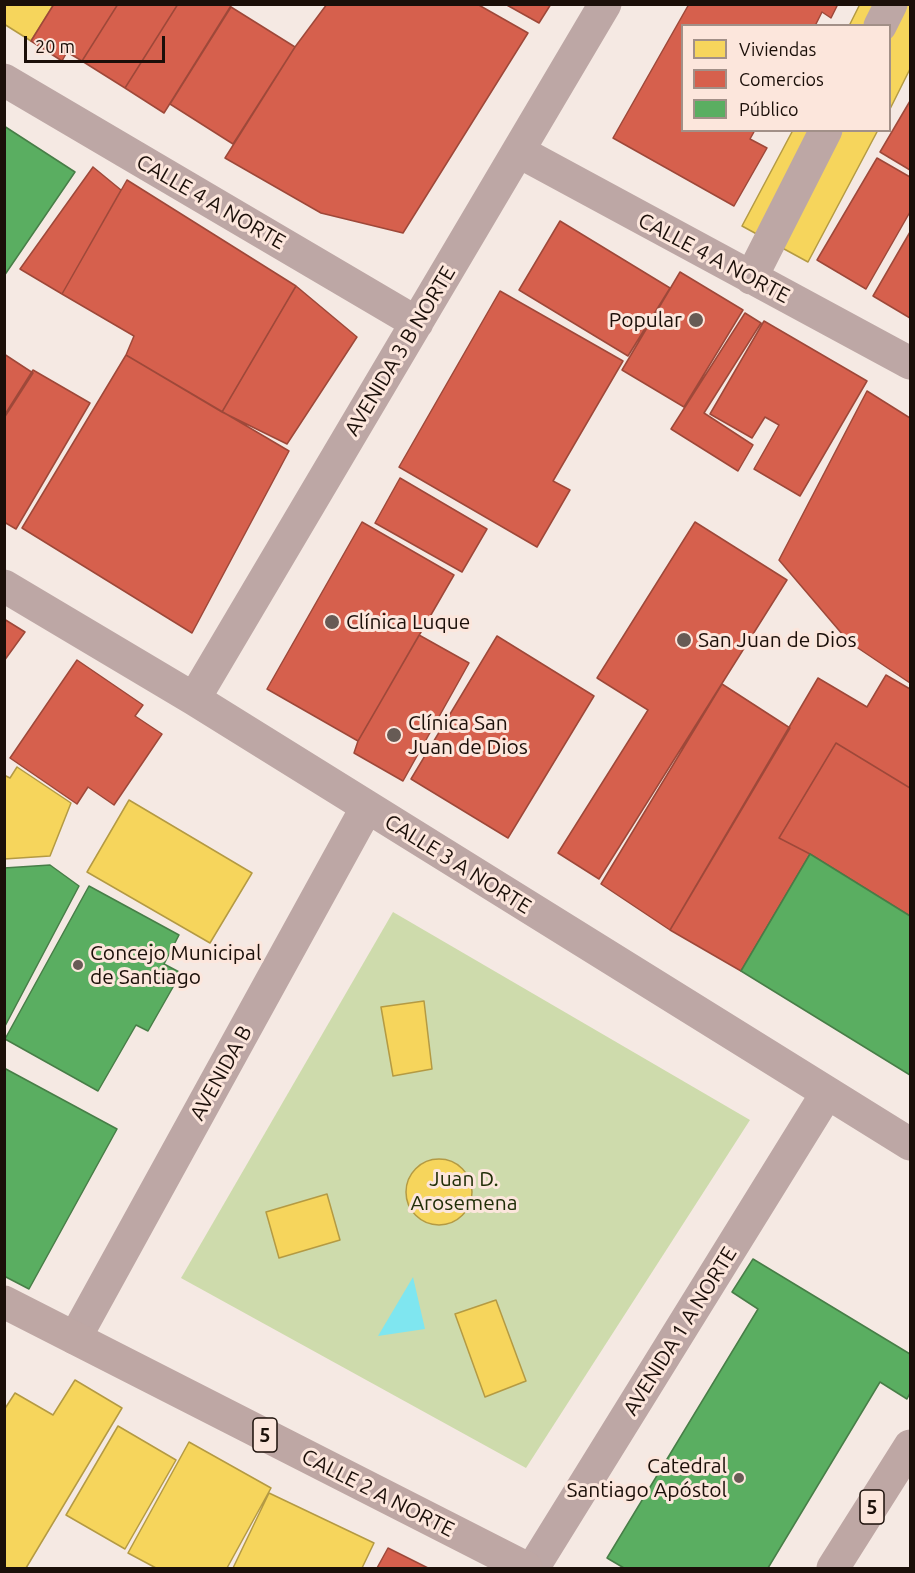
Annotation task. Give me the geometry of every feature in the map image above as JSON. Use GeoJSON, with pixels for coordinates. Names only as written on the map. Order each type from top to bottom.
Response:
{"type":"FeatureCollection","features":[{"type":"Feature","properties":{"kind":"main road","name":"CALLE 2 A NORTE"},"geometry":{"type":"LineString","coordinates":[[7,1309],[75,1338],[526,1569]]}},
{"type":"Feature","properties":{"kind":"main road","name":"5"},"geometry":{"type":"LineString","coordinates":[[833,1569],[910,1446]]}},
{"type":"Feature","properties":{"kind":"street","name":"AVENIDA 3 B NORTE"},"geometry":{"type":"LineString","coordinates":[[194,699],[605,4]]}},
{"type":"Feature","properties":{"kind":"street"},"geometry":{"type":"LineString","coordinates":[[881,24],[891,4]]}},
{"type":"Feature","properties":{"kind":"street","name":"CALLE 4 A NORTE"},"geometry":{"type":"LineString","coordinates":[[4,80],[417,323]]}},
{"type":"Feature","properties":{"kind":"street"},"geometry":{"type":"LineString","coordinates":[[751,278],[825,132]]}},
{"type":"Feature","properties":{"kind":"street","name":"CALLE 4 A NORTE"},"geometry":{"type":"LineString","coordinates":[[518,152],[910,363]]}},
{"type":"Feature","properties":{"kind":"street","name":"CALLE 3 A NORTE"},"geometry":{"type":"LineString","coordinates":[[4,586],[194,699],[910,1144]]}},
{"type":"Feature","properties":{"kind":"street","name":"AVENIDA B"},"geometry":{"type":"LineString","coordinates":[[75,1338],[368,807]]}},
{"type":"Feature","properties":{"kind":"street","name":"AVENIDA 1 A NORTE"},"geometry":{"type":"LineString","coordinates":[[533,1569],[827,1094]]}},
{"type":"Feature","properties":{"kind":"green space","name":"Juan D. Arosemena"},"geometry":{"type":"Polygon","coordinates":[[[393,912],[750,1120],[526,1468],[181,1278],[393,912]]]}},
{"type":"Feature","properties":{"kind":"water"},"geometry":{"type":"Polygon","coordinates":[[[413,1277],[425,1329],[378,1336],[413,1277]]]}},
{"type":"Feature","properties":{"kind":"building: Viviendas"},"geometry":{"type":"Polygon","coordinates":[[[4,4],[54,4],[31,41],[4,24],[4,4]]]}},
{"type":"Feature","properties":{"kind":"building: Viviendas"},"geometry":{"type":"Polygon","coordinates":[[[860,4],[910,4],[910,69],[891,107],[891,24],[850,24],[860,4]]]}},
{"type":"Feature","properties":{"kind":"building: Viviendas"},"geometry":{"type":"Polygon","coordinates":[[[792,132],[877,132],[808,262],[742,226],[792,132]]]}},
{"type":"Feature","properties":{"kind":"building: Viviendas"},"geometry":{"type":"Polygon","coordinates":[[[17,767],[71,803],[50,856],[4,859],[4,775],[10,778],[17,767]]]}},
{"type":"Feature","properties":{"kind":"building: Viviendas"},"geometry":{"type":"Polygon","coordinates":[[[129,800],[252,873],[210,943],[87,872],[129,800]]]}},
{"type":"Feature","properties":{"kind":"building: Viviendas"},"geometry":{"type":"Polygon","coordinates":[[[424,1001],[432,1069],[393,1076],[381,1007],[424,1001]]]}},
{"type":"Feature","properties":{"kind":"building: Viviendas"},"geometry":{"type":"Polygon","coordinates":[[[439,1159],[452,1162],[462,1169],[469,1179],[472,1192],[469,1205],[462,1215],[452,1222],[439,1225],[426,1222],[416,1215],[409,1205],[406,1192],[409,1179],[416,1169],[426,1162],[439,1159]]]}},
{"type":"Feature","properties":{"kind":"building: Viviendas"},"geometry":{"type":"Polygon","coordinates":[[[327,1194],[340,1240],[279,1258],[266,1212],[327,1194]]]}},
{"type":"Feature","properties":{"kind":"building: Viviendas"},"geometry":{"type":"Polygon","coordinates":[[[496,1300],[526,1381],[485,1397],[455,1314],[496,1300]]]}},
{"type":"Feature","properties":{"kind":"building: Viviendas"},"geometry":{"type":"Polygon","coordinates":[[[75,1380],[122,1408],[26,1568],[4,1568],[4,1410],[15,1393],[53,1415],[75,1380]]]}},
{"type":"Feature","properties":{"kind":"building: Viviendas"},"geometry":{"type":"Polygon","coordinates":[[[118,1426],[176,1460],[125,1549],[66,1515],[118,1426]]]}},
{"type":"Feature","properties":{"kind":"building: Viviendas"},"geometry":{"type":"Polygon","coordinates":[[[189,1442],[271,1488],[227,1568],[156,1568],[128,1553],[189,1442]]]}},
{"type":"Feature","properties":{"kind":"building: Viviendas"},"geometry":{"type":"Polygon","coordinates":[[[269,1493],[374,1543],[362,1568],[233,1568],[269,1493]]]}},
{"type":"Feature","properties":{"kind":"building: Comercios"},"geometry":{"type":"Polygon","coordinates":[[[54,4],[118,4],[82,61],[67,52],[62,61],[31,41],[54,4]]]}},
{"type":"Feature","properties":{"kind":"building: Comercios"},"geometry":{"type":"Polygon","coordinates":[[[118,4],[178,4],[125,88],[82,61],[118,4]]]}},
{"type":"Feature","properties":{"kind":"building: Comercios"},"geometry":{"type":"Polygon","coordinates":[[[178,4],[232,4],[164,113],[125,88],[178,4]]]}},
{"type":"Feature","properties":{"kind":"building: Comercios"},"geometry":{"type":"Polygon","coordinates":[[[327,4],[477,4],[528,33],[403,233],[321,213],[225,158],[295,47],[327,4]]]}},
{"type":"Feature","properties":{"kind":"building: Comercios"},"geometry":{"type":"Polygon","coordinates":[[[505,4],[551,4],[539,23],[505,4]]]}},
{"type":"Feature","properties":{"kind":"building: Comercios"},"geometry":{"type":"Polygon","coordinates":[[[689,4],[838,4],[831,18],[822,12],[816,24],[681,24],[681,132],[754,132],[750,139],[767,148],[734,206],[613,138],[689,4]]]}},
{"type":"Feature","properties":{"kind":"building: Comercios"},"geometry":{"type":"Polygon","coordinates":[[[231,7],[295,47],[233,144],[170,104],[231,7]]]}},
{"type":"Feature","properties":{"kind":"building: Comercios"},"geometry":{"type":"Polygon","coordinates":[[[910,101],[910,170],[880,152],[910,101]]]}},
{"type":"Feature","properties":{"kind":"building: Comercios"},"geometry":{"type":"Polygon","coordinates":[[[877,158],[910,177],[910,212],[866,289],[817,260],[877,158]]]}},
{"type":"Feature","properties":{"kind":"building: Comercios"},"geometry":{"type":"Polygon","coordinates":[[[93,167],[121,190],[62,294],[20,269],[93,167]]]}},
{"type":"Feature","properties":{"kind":"building: Comercios"},"geometry":{"type":"Polygon","coordinates":[[[127,180],[296,286],[222,412],[126,355],[134,336],[62,294],[127,180]]]}},
{"type":"Feature","properties":{"kind":"building: Comercios"},"geometry":{"type":"Polygon","coordinates":[[[560,221],[670,288],[628,356],[519,290],[560,221]]]}},
{"type":"Feature","properties":{"kind":"building: Comercios"},"geometry":{"type":"Polygon","coordinates":[[[910,232],[910,318],[873,296],[910,232]]]}},
{"type":"Feature","properties":{"kind":"building: Comercios"},"geometry":{"type":"Polygon","coordinates":[[[680,272],[743,310],[684,407],[622,370],[680,272]]]}},
{"type":"Feature","properties":{"kind":"building: Comercios"},"geometry":{"type":"Polygon","coordinates":[[[296,286],[357,337],[287,444],[222,412],[296,286]]]}},
{"type":"Feature","properties":{"kind":"building: Comercios"},"geometry":{"type":"Polygon","coordinates":[[[500,291],[623,361],[553,481],[570,490],[537,547],[399,467],[500,291]]]}},
{"type":"Feature","properties":{"kind":"building: Comercios"},"geometry":{"type":"Polygon","coordinates":[[[745,313],[761,323],[704,413],[753,445],[738,471],[671,429],[745,313]]]}},
{"type":"Feature","properties":{"kind":"building: Comercios"},"geometry":{"type":"Polygon","coordinates":[[[764,321],[867,381],[800,496],[754,469],[779,425],[765,417],[752,438],[710,414],[764,321]]]}},
{"type":"Feature","properties":{"kind":"building: Comercios"},"geometry":{"type":"Polygon","coordinates":[[[4,354],[33,373],[4,418],[4,354]]]}},
{"type":"Feature","properties":{"kind":"building: Comercios"},"geometry":{"type":"Polygon","coordinates":[[[126,355],[289,451],[192,633],[22,528],[126,355]]]}},
{"type":"Feature","properties":{"kind":"building: Comercios"},"geometry":{"type":"Polygon","coordinates":[[[33,370],[90,403],[16,529],[4,522],[4,416],[33,370]]]}},
{"type":"Feature","properties":{"kind":"building: Comercios"},"geometry":{"type":"Polygon","coordinates":[[[867,391],[910,418],[910,683],[849,642],[779,560],[867,391]]]}},
{"type":"Feature","properties":{"kind":"building: Comercios"},"geometry":{"type":"Polygon","coordinates":[[[400,478],[487,529],[462,572],[375,523],[400,478]]]}},
{"type":"Feature","properties":{"kind":"building: Comercios"},"geometry":{"type":"Polygon","coordinates":[[[362,522],[454,575],[358,741],[267,689],[362,522]]]}},
{"type":"Feature","properties":{"kind":"building: Comercios"},"geometry":{"type":"Polygon","coordinates":[[[695,522],[787,580],[599,879],[558,853],[648,710],[597,678],[695,522]]]}},
{"type":"Feature","properties":{"kind":"building: Comercios"},"geometry":{"type":"Polygon","coordinates":[[[4,619],[25,632],[4,661],[4,619]]]}},
{"type":"Feature","properties":{"kind":"building: Comercios"},"geometry":{"type":"Polygon","coordinates":[[[419,635],[469,663],[403,781],[354,753],[358,741],[419,635]]]}},
{"type":"Feature","properties":{"kind":"building: Comercios"},"geometry":{"type":"Polygon","coordinates":[[[497,636],[594,696],[508,838],[411,779],[497,636]]]}},
{"type":"Feature","properties":{"kind":"building: Comercios"},"geometry":{"type":"Polygon","coordinates":[[[77,660],[143,705],[135,716],[162,734],[114,805],[88,787],[77,804],[10,758],[77,660]]]}},
{"type":"Feature","properties":{"kind":"building: Comercios"},"geometry":{"type":"Polygon","coordinates":[[[886,675],[910,689],[910,788],[836,743],[779,838],[810,854],[741,971],[670,930],[818,678],[867,707],[886,675]]]}},
{"type":"Feature","properties":{"kind":"building: Comercios"},"geometry":{"type":"Polygon","coordinates":[[[722,684],[790,728],[670,930],[601,884],[722,684]]]}},
{"type":"Feature","properties":{"kind":"building: Comercios"},"geometry":{"type":"Polygon","coordinates":[[[836,743],[910,788],[910,916],[810,854],[779,838],[836,743]]]}},
{"type":"Feature","properties":{"kind":"building: Comercios"},"geometry":{"type":"Polygon","coordinates":[[[388,1548],[428,1568],[377,1568],[388,1548]]]}},
{"type":"Feature","properties":{"kind":"building: Público"},"geometry":{"type":"Polygon","coordinates":[[[4,126],[75,172],[4,276],[4,126]]]}},
{"type":"Feature","properties":{"kind":"building: Público"},"geometry":{"type":"Polygon","coordinates":[[[810,854],[910,916],[910,1075],[741,971],[810,854]]]}},
{"type":"Feature","properties":{"kind":"building: Público"},"geometry":{"type":"Polygon","coordinates":[[[50,865],[79,886],[4,1028],[4,868],[50,865]]]}},
{"type":"Feature","properties":{"kind":"building: Público"},"geometry":{"type":"Polygon","coordinates":[[[89,886],[179,935],[164,964],[181,973],[148,1031],[136,1025],[98,1091],[5,1039],[89,886]]]}},
{"type":"Feature","properties":{"kind":"building: Público"},"geometry":{"type":"Polygon","coordinates":[[[4,1068],[117,1129],[29,1289],[4,1276],[4,1068]]]}},
{"type":"Feature","properties":{"kind":"building: Público","name":"Catedral Santiago Apóstol"},"geometry":{"type":"Polygon","coordinates":[[[753,1259],[910,1354],[910,1393],[907,1399],[880,1382],[768,1568],[624,1568],[607,1558],[758,1309],[732,1292],[753,1259]]]}},
{"type":"Feature","properties":{"kind":"place","name":"Popular"},"geometry":{"type":"Point","coordinates":[696,320]}},
{"type":"Feature","properties":{"kind":"place","name":"Clínica Luque"},"geometry":{"type":"Point","coordinates":[332,622]}},
{"type":"Feature","properties":{"kind":"place","name":"San Juan de Dios"},"geometry":{"type":"Point","coordinates":[684,640]}},
{"type":"Feature","properties":{"kind":"place","name":"Clínica San Juan de Dios"},"geometry":{"type":"Point","coordinates":[394,735]}},
{"type":"Feature","properties":{"kind":"place","name":"Concejo Municipal de Santiago"},"geometry":{"type":"Point","coordinates":[78,965]}},
{"type":"Feature","properties":{"kind":"place","name":"Catedral Santiago Apóstol"},"geometry":{"type":"Point","coordinates":[739,1478]}}]}
